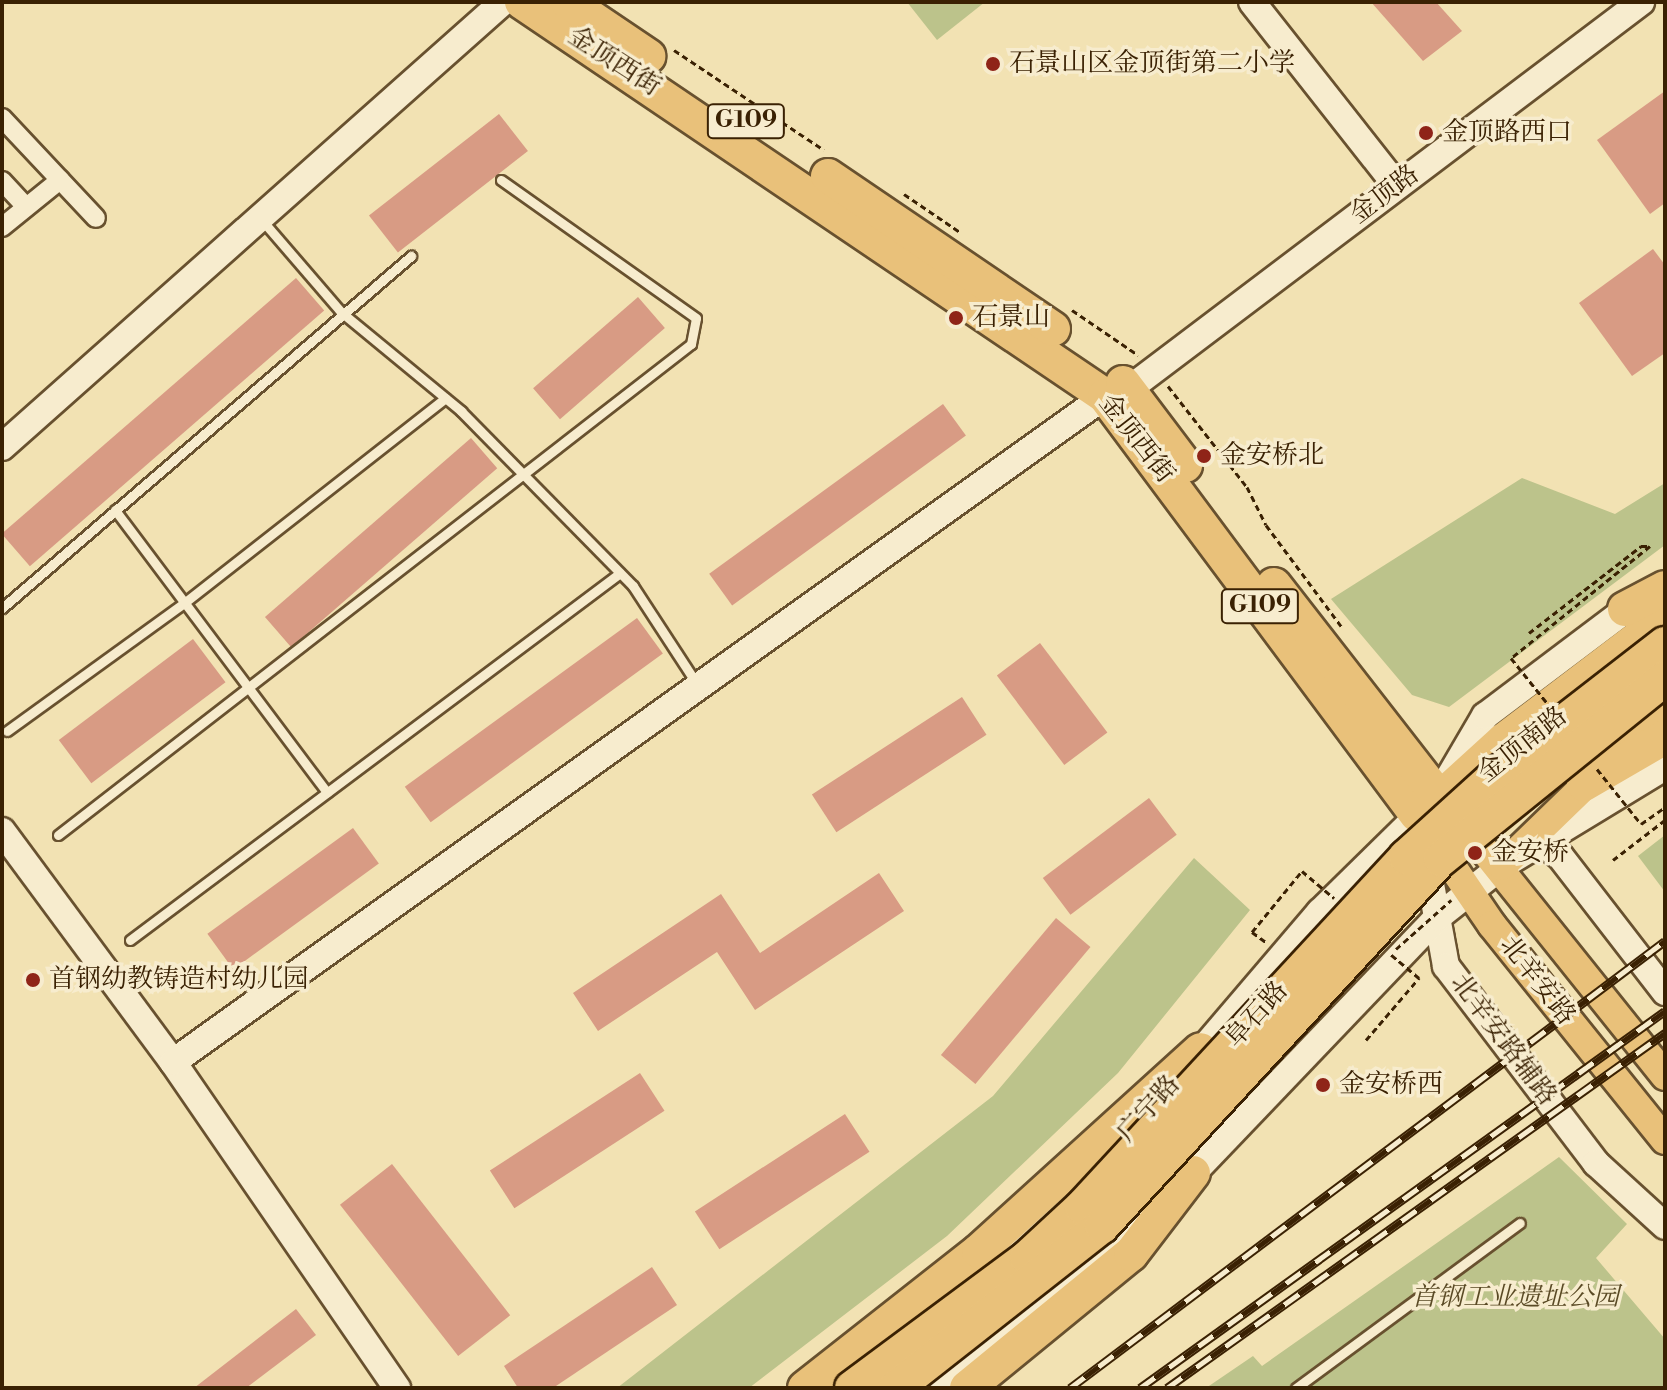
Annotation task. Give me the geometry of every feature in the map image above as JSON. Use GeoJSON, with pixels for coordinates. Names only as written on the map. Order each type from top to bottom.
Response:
{"type":"FeatureCollection","features":[{"type":"Feature","properties":{"kind":"highway","name":"金顶西街"},"geometry":{"type":"LineString","coordinates":[[522,2],[1117,392]]}},
{"type":"Feature","properties":{"kind":"highway","name":"金顶西街"},"geometry":{"type":"LineString","coordinates":[[568,2],[1098,360],[1117,392],[1428,805]]}},
{"type":"Feature","properties":{"kind":"highway","name":"阜石路"},"geometry":{"type":"LineString","coordinates":[[852,1388],[1027,1258],[1082,1207],[1406,857],[1656,623],[1665,588]]}},
{"type":"Feature","properties":{"kind":"highway","name":"阜石路"},"geometry":{"type":"LineString","coordinates":[[896,1388],[1102,1226],[1441,859],[1665,678]]}},
{"type":"Feature","properties":{"kind":"highway"},"geometry":{"type":"LineString","coordinates":[[1590,776],[1665,737]]}},
{"type":"Feature","properties":{"kind":"highway"},"geometry":{"type":"LineString","coordinates":[[805,1388],[979,1251],[1201,1050]]}},
{"type":"Feature","properties":{"kind":"highway"},"geometry":{"type":"LineString","coordinates":[[967,1388],[1131,1254],[1193,1173]]}},
{"type":"Feature","properties":{"kind":"main road","name":"金顶南路"},"geometry":{"type":"LineString","coordinates":[[1428,805],[1468,789],[1656,623]]}},
{"type":"Feature","properties":{"kind":"main road"},"geometry":{"type":"LineString","coordinates":[[1502,866],[1541,839],[1590,776],[1665,708]]}},
{"type":"Feature","properties":{"kind":"main road","name":"北辛安路"},"geometry":{"type":"LineString","coordinates":[[1428,805],[1502,866],[1665,1076]]}},
{"type":"Feature","properties":{"kind":"main road","name":"北辛安路"},"geometry":{"type":"LineString","coordinates":[[1428,805],[1453,903],[1665,1140]]}},
{"type":"Feature","properties":{"kind":"street"},"geometry":{"type":"LineString","coordinates":[[2,447],[503,2]]}},
{"type":"Feature","properties":{"kind":"street"},"geometry":{"type":"LineString","coordinates":[[1252,2],[1397,186]]}},
{"type":"Feature","properties":{"kind":"street","name":"金顶路"},"geometry":{"type":"LineString","coordinates":[[173,1062],[1117,392],[1641,2]]}},
{"type":"Feature","properties":{"kind":"street"},"geometry":{"type":"LineString","coordinates":[[2,118],[96,218]]}},
{"type":"Feature","properties":{"kind":"street"},"geometry":{"type":"LineString","coordinates":[[2,227],[60,180]]}},
{"type":"Feature","properties":{"kind":"street"},"geometry":{"type":"LineString","coordinates":[[2,181],[26,207]]}},
{"type":"Feature","properties":{"kind":"street","name":"金顶南路"},"geometry":{"type":"LineString","coordinates":[[1428,805],[1485,716],[1656,623],[1665,580]]}},
{"type":"Feature","properties":{"kind":"street"},"geometry":{"type":"LineString","coordinates":[[1665,767],[1541,839],[1665,992]]}},
{"type":"Feature","properties":{"kind":"street","name":"北辛安路辅路"},"geometry":{"type":"LineString","coordinates":[[1428,805],[1453,903],[1446,966],[1596,1163],[1665,1226]]}},
{"type":"Feature","properties":{"kind":"street","name":"广宁路"},"geometry":{"type":"LineString","coordinates":[[828,1388],[1003,1254],[1145,1117],[1320,912],[1428,805]]}},
{"type":"Feature","properties":{"kind":"street"},"geometry":{"type":"LineString","coordinates":[[2,831],[173,1062],[397,1388]]}},
{"type":"Feature","properties":{"kind":"street"},"geometry":{"type":"LineString","coordinates":[[927,1388],[1071,1280],[1193,1173],[1453,903],[1502,866]]}},
{"type":"Feature","properties":{"kind":"lane"},"geometry":{"type":"LineString","coordinates":[[58,835],[525,476],[691,344],[696,318],[501,180]]}},
{"type":"Feature","properties":{"kind":"lane"},"geometry":{"type":"LineString","coordinates":[[260,218],[341,312],[445,398],[620,573],[699,687]]}},
{"type":"Feature","properties":{"kind":"lane"},"geometry":{"type":"LineString","coordinates":[[2,608],[341,312],[411,256]]}},
{"type":"Feature","properties":{"kind":"lane"},"geometry":{"type":"LineString","coordinates":[[7,731],[184,603],[445,398]]}},
{"type":"Feature","properties":{"kind":"lane"},"geometry":{"type":"LineString","coordinates":[[115,510],[327,792]]}},
{"type":"Feature","properties":{"kind":"lane"},"geometry":{"type":"LineString","coordinates":[[130,940],[620,573]]}},
{"type":"Feature","properties":{"kind":"lane"},"geometry":{"type":"LineString","coordinates":[[1296,1388],[1520,1223]]}},
{"type":"Feature","properties":{"kind":"path"},"geometry":{"type":"LineString","coordinates":[[1529,633],[1641,546],[1650,546],[1511,658],[1551,708]]}},
{"type":"Feature","properties":{"kind":"path"},"geometry":{"type":"LineString","coordinates":[[1590,776],[1641,824],[1665,807]]}},
{"type":"Feature","properties":{"kind":"path"},"geometry":{"type":"LineString","coordinates":[[1613,860],[1665,820]]}},
{"type":"Feature","properties":{"kind":"path"},"geometry":{"type":"LineString","coordinates":[[1252,932],[1302,871],[1340,902]]}},
{"type":"Feature","properties":{"kind":"path"},"geometry":{"type":"LineString","coordinates":[[1366,1040],[1419,978],[1390,954],[1453,903]]}},
{"type":"Feature","properties":{"kind":"green space"},"geometry":{"type":"Polygon","coordinates":[[[907,2],[985,2],[937,40],[907,2]]]}},
{"type":"Feature","properties":{"kind":"green space"},"geometry":{"type":"Polygon","coordinates":[[[1522,478],[1615,514],[1665,483],[1665,545],[1449,707],[1412,695],[1331,599],[1522,478]]]}},
{"type":"Feature","properties":{"kind":"green space"},"geometry":{"type":"Polygon","coordinates":[[[1665,835],[1665,892],[1638,856],[1665,835]]]}},
{"type":"Feature","properties":{"kind":"green space"},"geometry":{"type":"Polygon","coordinates":[[[1194,858],[1250,910],[1118,1073],[947,1236],[749,1388],[617,1388],[993,1096],[1194,858]]]}},
{"type":"Feature","properties":{"kind":"green space","name":"首钢工业遗址公园"},"geometry":{"type":"Polygon","coordinates":[[[1559,1157],[1627,1224],[1596,1258],[1665,1339],[1665,1388],[1206,1388],[1253,1356],[1262,1366],[1559,1157]]]}},
{"type":"Feature","properties":{"kind":"building"},"geometry":{"type":"Polygon","coordinates":[[[1371,2],[1436,2],[1462,31],[1423,61],[1371,2]]]}},
{"type":"Feature","properties":{"kind":"building"},"geometry":{"type":"Polygon","coordinates":[[[1665,91],[1665,203],[1650,214],[1597,140],[1665,91]]]}},
{"type":"Feature","properties":{"kind":"building"},"geometry":{"type":"Polygon","coordinates":[[[499,114],[528,151],[398,253],[369,216],[499,114]]]}},
{"type":"Feature","properties":{"kind":"building"},"geometry":{"type":"Polygon","coordinates":[[[1653,249],[1665,265],[1665,353],[1632,376],[1579,303],[1653,249]]]}},
{"type":"Feature","properties":{"kind":"building"},"geometry":{"type":"Polygon","coordinates":[[[296,278],[324,310],[30,566],[2,534],[296,278]]]}},
{"type":"Feature","properties":{"kind":"building"},"geometry":{"type":"Polygon","coordinates":[[[638,297],[665,328],[560,419],[533,388],[638,297]]]}},
{"type":"Feature","properties":{"kind":"building"},"geometry":{"type":"Polygon","coordinates":[[[943,404],[966,436],[732,605],[709,574],[943,404]]]}},
{"type":"Feature","properties":{"kind":"building"},"geometry":{"type":"Polygon","coordinates":[[[471,438],[497,468],[291,647],[265,617],[471,438]]]}},
{"type":"Feature","properties":{"kind":"building"},"geometry":{"type":"Polygon","coordinates":[[[637,618],[663,654],[431,822],[405,787],[637,618]]]}},
{"type":"Feature","properties":{"kind":"building"},"geometry":{"type":"Polygon","coordinates":[[[193,639],[225,682],[91,783],[59,740],[193,639]]]}},
{"type":"Feature","properties":{"kind":"building"},"geometry":{"type":"Polygon","coordinates":[[[1040,643],[1107,732],[1064,765],[997,675],[1040,643]]]}},
{"type":"Feature","properties":{"kind":"building"},"geometry":{"type":"Polygon","coordinates":[[[962,697],[987,735],[836,832],[812,794],[962,697]]]}},
{"type":"Feature","properties":{"kind":"building"},"geometry":{"type":"Polygon","coordinates":[[[1149,798],[1177,835],[1070,915],[1043,878],[1149,798]]]}},
{"type":"Feature","properties":{"kind":"building"},"geometry":{"type":"Polygon","coordinates":[[[353,828],[379,864],[233,969],[207,934],[353,828]]]}},
{"type":"Feature","properties":{"kind":"building"},"geometry":{"type":"Polygon","coordinates":[[[879,873],[904,911],[755,1010],[717,952],[598,1031],[573,993],[721,894],[760,953],[879,873]]]}},
{"type":"Feature","properties":{"kind":"building"},"geometry":{"type":"Polygon","coordinates":[[[1056,918],[1090,947],[975,1084],[941,1055],[1056,918]]]}},
{"type":"Feature","properties":{"kind":"building"},"geometry":{"type":"Polygon","coordinates":[[[640,1073],[665,1111],[514,1208],[490,1170],[640,1073]]]}},
{"type":"Feature","properties":{"kind":"building"},"geometry":{"type":"Polygon","coordinates":[[[845,1114],[870,1152],[719,1249],[695,1211],[845,1114]]]}},
{"type":"Feature","properties":{"kind":"building"},"geometry":{"type":"Polygon","coordinates":[[[392,1164],[510,1315],[458,1356],[340,1205],[392,1164]]]}},
{"type":"Feature","properties":{"kind":"building"},"geometry":{"type":"Polygon","coordinates":[[[652,1267],[677,1305],[553,1388],[518,1388],[504,1366],[652,1267]]]}},
{"type":"Feature","properties":{"kind":"building"},"geometry":{"type":"Polygon","coordinates":[[[296,1309],[316,1335],[246,1388],[194,1388],[296,1309]]]}},
{"type":"Feature","properties":{"kind":"railway"},"geometry":{"type":"LineString","coordinates":[[1070,1388],[1665,941]]}},
{"type":"Feature","properties":{"kind":"railway"},"geometry":{"type":"LineString","coordinates":[[1140,1388],[1665,1011]]}},
{"type":"Feature","properties":{"kind":"railway"},"geometry":{"type":"LineString","coordinates":[[1167,1388],[1665,1033]]}},
{"type":"Feature","properties":{"kind":"place","name":"石景山区金顶街第二小学"},"geometry":{"type":"Point","coordinates":[993,64]}},
{"type":"Feature","properties":{"kind":"place","name":"金顶路西口"},"geometry":{"type":"Point","coordinates":[1426,133]}},
{"type":"Feature","properties":{"kind":"place","name":"石景山"},"geometry":{"type":"Point","coordinates":[956,318]}},
{"type":"Feature","properties":{"kind":"place","name":"金安桥北"},"geometry":{"type":"Point","coordinates":[1204,456]}},
{"type":"Feature","properties":{"kind":"place","name":"金安桥"},"geometry":{"type":"Point","coordinates":[1475,853]}},
{"type":"Feature","properties":{"kind":"place","name":"首钢幼教铸造村幼儿园"},"geometry":{"type":"Point","coordinates":[33,980]}},
{"type":"Feature","properties":{"kind":"place","name":"金安桥西"},"geometry":{"type":"Point","coordinates":[1323,1085]}}]}
